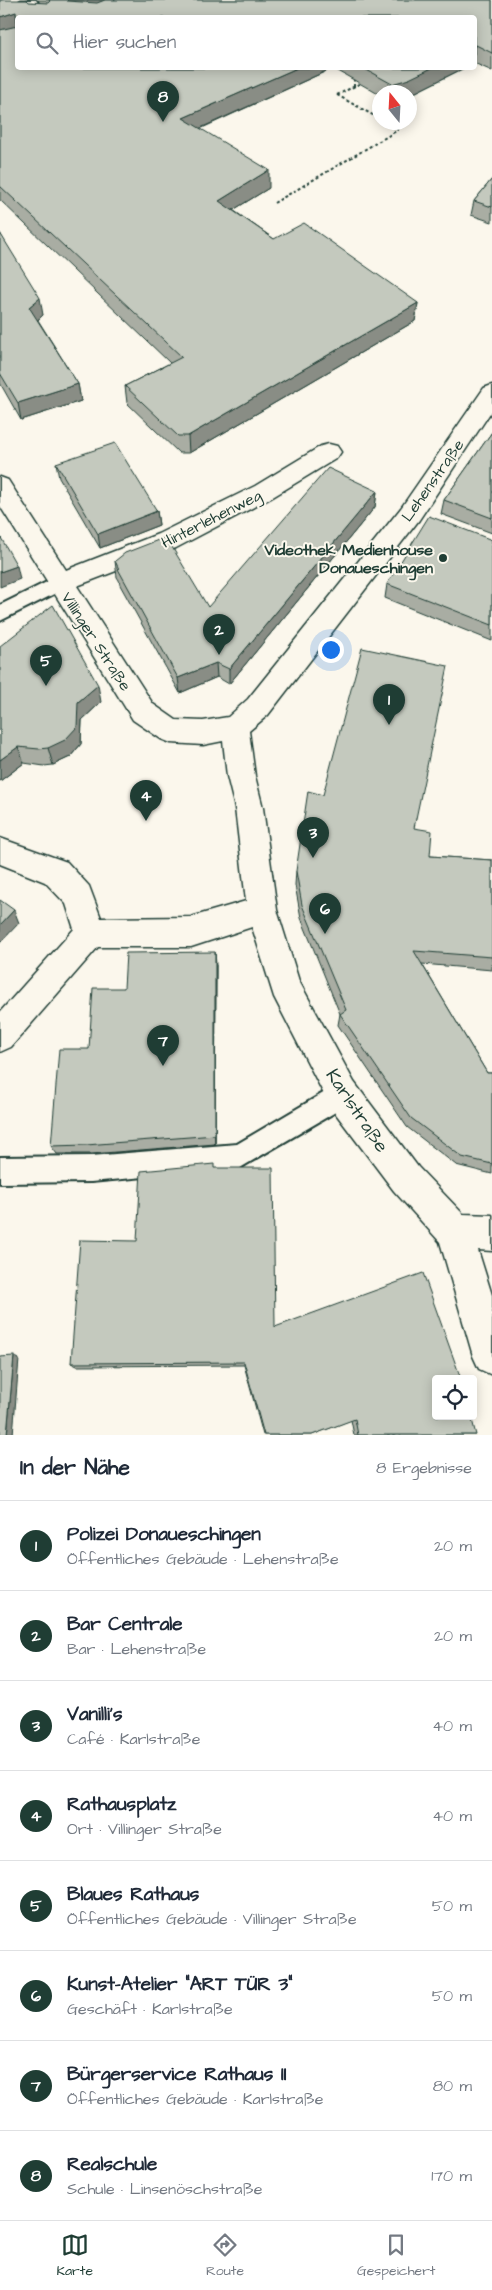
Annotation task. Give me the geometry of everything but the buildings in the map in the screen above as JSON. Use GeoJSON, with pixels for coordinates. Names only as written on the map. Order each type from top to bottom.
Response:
{"type":"FeatureCollection","features":[{"type":"Feature","properties":{"kind":"street"},"geometry":{"type":"LineString","coordinates":[[28,0],[40,15]]}},
{"type":"Feature","properties":{"kind":"street","name":"Lehenstraße"},"geometry":{"type":"LineString","coordinates":[[235,727],[258,707],[419,517],[492,393]]}},
{"type":"Feature","properties":{"kind":"street","name":"Hinterlehenweg"},"geometry":{"type":"LineString","coordinates":[[59,583],[167,541],[263,492],[329,452]]}},
{"type":"Feature","properties":{"kind":"street","name":"Villinger Straße"},"geometry":{"type":"LineString","coordinates":[[0,486],[59,583],[142,712],[171,731],[203,733],[235,727]]}},
{"type":"Feature","properties":{"kind":"street","name":"Karlstraße"},"geometry":{"type":"LineString","coordinates":[[235,727],[241,776],[249,808],[262,910],[285,986],[342,1094],[406,1179],[455,1232]]}},
{"type":"Feature","properties":{"kind":"street"},"geometry":{"type":"LineString","coordinates":[[0,850],[56,872],[78,896],[91,933]]}},
{"type":"Feature","properties":{"kind":"street"},"geometry":{"type":"LineString","coordinates":[[0,1036],[91,933],[191,932],[262,910]]}},
{"type":"Feature","properties":{"kind":"street"},"geometry":{"type":"LineString","coordinates":[[492,1233],[455,1232],[492,1356]]}},
{"type":"Feature","properties":{"kind":"lane"},"geometry":{"type":"LineString","coordinates":[[0,614],[59,583]]}},
{"type":"Feature","properties":{"kind":"lane"},"geometry":{"type":"LineString","coordinates":[[0,1170],[91,1169],[240,1156],[342,1094]]}},
{"type":"Feature","properties":{"kind":"path"},"geometry":{"type":"LineString","coordinates":[[354,87],[354,80],[362,76]]}},
{"type":"Feature","properties":{"kind":"path"},"geometry":{"type":"LineString","coordinates":[[359,84],[337,95],[372,115]]}},
{"type":"Feature","properties":{"kind":"path"},"geometry":{"type":"LineString","coordinates":[[274,202],[398,130]]}},
{"type":"Feature","properties":{"kind":"place","name":"Realschule"},"geometry":{"type":"Point","coordinates":[163,122]}},
{"type":"Feature","properties":{"kind":"place","name":"Videothek Medienhouse Donaueschingen"},"geometry":{"type":"Point","coordinates":[443,558]}},
{"type":"Feature","properties":{"kind":"place","name":"Bar Centrale"},"geometry":{"type":"Point","coordinates":[219,655]}},
{"type":"Feature","properties":{"kind":"place","name":"Blaues Rathaus"},"geometry":{"type":"Point","coordinates":[46,686]}},
{"type":"Feature","properties":{"kind":"place","name":"Polizei Donaueschingen"},"geometry":{"type":"Point","coordinates":[389,725]}},
{"type":"Feature","properties":{"kind":"place","name":"Rathausplatz"},"geometry":{"type":"Point","coordinates":[146,821]}},
{"type":"Feature","properties":{"kind":"place","name":"Vanilli's"},"geometry":{"type":"Point","coordinates":[313,858]}},
{"type":"Feature","properties":{"kind":"place","name":"Kunst-Atelier \"ART TÜR 3\""},"geometry":{"type":"Point","coordinates":[325,934]}},
{"type":"Feature","properties":{"kind":"place","name":"Bürgerservice Rathaus II"},"geometry":{"type":"Point","coordinates":[163,1066]}}]}
